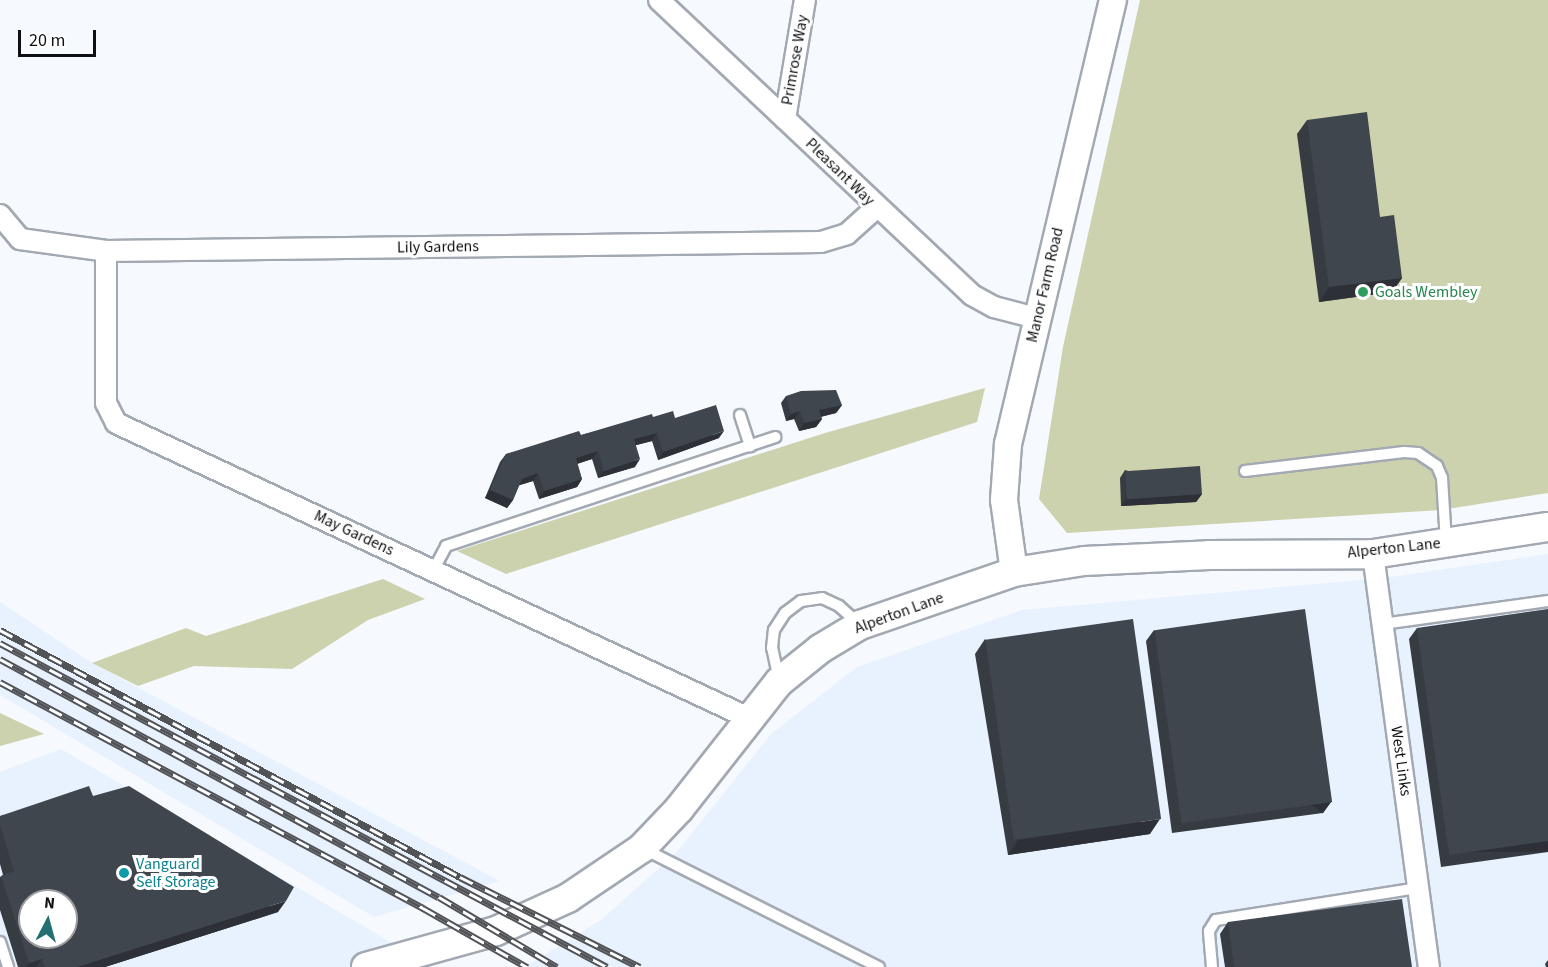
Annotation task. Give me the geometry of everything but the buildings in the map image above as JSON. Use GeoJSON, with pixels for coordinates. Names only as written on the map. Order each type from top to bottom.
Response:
{"type":"FeatureCollection","features":[{"type":"Feature","properties":{"kind":"main road","name":"Alperton Lane"},"geometry":{"type":"LineString","coordinates":[[366,967],[410,961],[496,931],[568,898],[642,848],[679,809],[749,718],[780,682],[820,649],[860,625],[1014,572],[1097,560],[1209,555],[1373,554],[1548,527]]}},
{"type":"Feature","properties":{"kind":"street","name":"Pleasant Way"},"geometry":{"type":"LineString","coordinates":[[659,0],[972,295],[993,307],[1036,318]]}},
{"type":"Feature","properties":{"kind":"street","name":"Primrose Way"},"geometry":{"type":"LineString","coordinates":[[785,119],[805,0]]}},
{"type":"Feature","properties":{"kind":"street","name":"Manor Farm Road"},"geometry":{"type":"LineString","coordinates":[[1014,572],[1004,500],[1008,444],[1113,0]]}},
{"type":"Feature","properties":{"kind":"street","name":"Lily Gardens"},"geometry":{"type":"LineString","coordinates":[[0,215],[20,239],[106,251],[821,242],[847,234],[877,207]]}},
{"type":"Feature","properties":{"kind":"street","name":"May Gardens"},"geometry":{"type":"LineString","coordinates":[[106,251],[106,403],[116,423],[434,569],[749,718]]}},
{"type":"Feature","properties":{"kind":"street","name":"West Links"},"geometry":{"type":"LineString","coordinates":[[1373,554],[1429,967]]}},
{"type":"Feature","properties":{"kind":"lane"},"geometry":{"type":"LineString","coordinates":[[740,415],[750,446]]}},
{"type":"Feature","properties":{"kind":"lane"},"geometry":{"type":"LineString","coordinates":[[434,569],[446,546],[775,437]]}},
{"type":"Feature","properties":{"kind":"lane"},"geometry":{"type":"LineString","coordinates":[[1245,471],[1404,452],[1418,453],[1437,466],[1442,478],[1446,543]]}},
{"type":"Feature","properties":{"kind":"lane"},"geometry":{"type":"LineString","coordinates":[[780,682],[772,648],[774,630],[785,613],[801,601],[822,598],[839,606],[860,625]]}},
{"type":"Feature","properties":{"kind":"lane"},"geometry":{"type":"LineString","coordinates":[[1382,624],[1548,601]]}},
{"type":"Feature","properties":{"kind":"lane"},"geometry":{"type":"LineString","coordinates":[[642,848],[879,967]]}},
{"type":"Feature","properties":{"kind":"lane"},"geometry":{"type":"LineString","coordinates":[[1212,967],[1209,931],[1216,920],[1418,888]]}},
{"type":"Feature","properties":{"kind":"lane"},"geometry":{"type":"LineString","coordinates":[[0,942],[8,967]]}},
{"type":"Feature","properties":{"kind":"shaded area"},"geometry":{"type":"Polygon","coordinates":[[[1548,554],[1548,967],[525,967],[601,920],[676,853],[771,734],[857,667],[1022,610],[1384,578],[1548,554]]]}},
{"type":"Feature","properties":{"kind":"shaded area"},"geometry":{"type":"Polygon","coordinates":[[[0,602],[92,663],[500,881],[374,917],[0,695],[0,602]]]}},
{"type":"Feature","properties":{"kind":"shaded area"},"geometry":{"type":"Polygon","coordinates":[[[61,749],[433,967],[5,967],[0,947],[0,772],[61,749]]]}},
{"type":"Feature","properties":{"kind":"green space","name":"Goals Wembley"},"geometry":{"type":"Polygon","coordinates":[[[1140,0],[1548,0],[1548,493],[1441,510],[1067,533],[1039,499],[1063,347],[1140,0]]]}},
{"type":"Feature","properties":{"kind":"green space"},"geometry":{"type":"Polygon","coordinates":[[[985,388],[977,422],[506,574],[457,551],[825,433],[985,388]]]}},
{"type":"Feature","properties":{"kind":"green space"},"geometry":{"type":"Polygon","coordinates":[[[383,579],[425,599],[368,620],[292,669],[194,666],[138,686],[92,663],[186,628],[206,636],[383,579]]]}},
{"type":"Feature","properties":{"kind":"green space"},"geometry":{"type":"Polygon","coordinates":[[[0,713],[44,734],[0,746],[0,713]]]}},
{"type":"Feature","properties":{"kind":"railway"},"geometry":{"type":"LineString","coordinates":[[0,630],[460,877],[640,967]]}},
{"type":"Feature","properties":{"kind":"railway"},"geometry":{"type":"LineString","coordinates":[[0,643],[607,967]]}},
{"type":"Feature","properties":{"kind":"railway"},"geometry":{"type":"LineString","coordinates":[[0,659],[439,897],[557,967]]}},
{"type":"Feature","properties":{"kind":"railway"},"geometry":{"type":"LineString","coordinates":[[0,682],[423,908],[527,967]]}},
{"type":"Feature","properties":{"kind":"place","name":"Goals Wembley"},"geometry":{"type":"Point","coordinates":[1363,292]}},
{"type":"Feature","properties":{"kind":"place","name":"Vanguard Self Storage"},"geometry":{"type":"Point","coordinates":[124,873]}}]}
